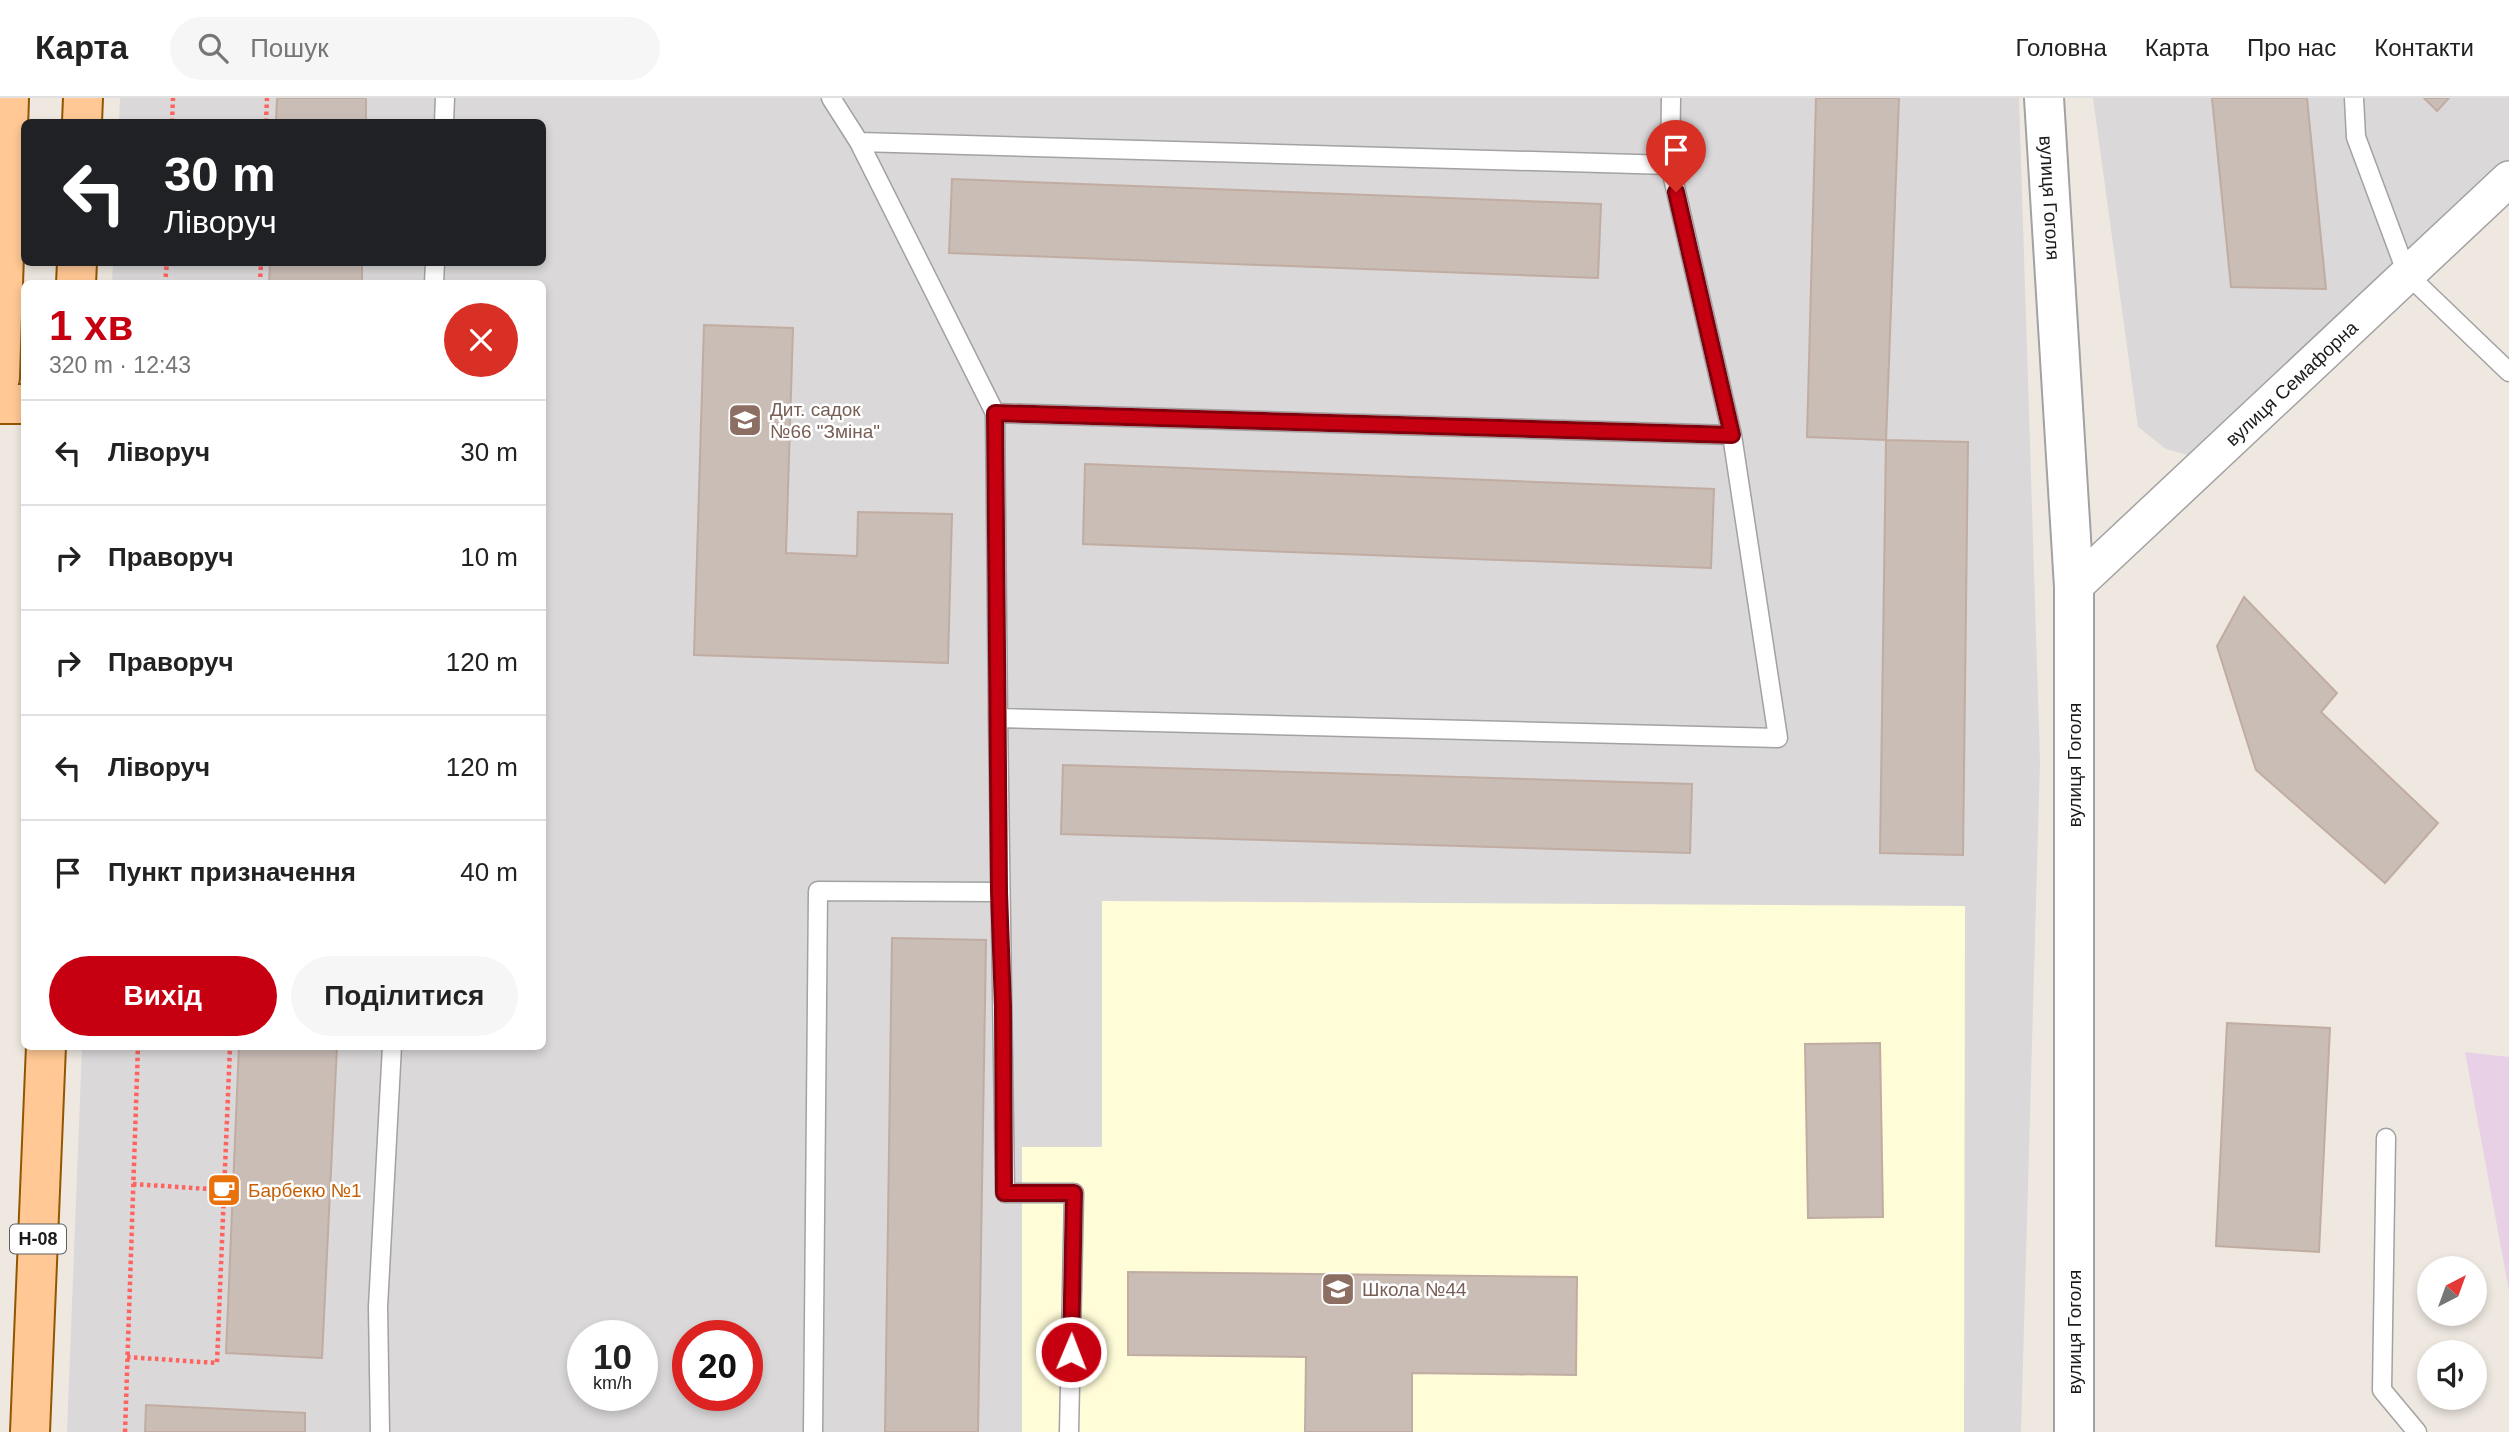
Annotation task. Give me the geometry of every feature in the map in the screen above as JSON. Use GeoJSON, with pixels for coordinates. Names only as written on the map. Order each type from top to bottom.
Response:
{"type":"FeatureCollection","features":[{"type":"Feature","properties":{"kind":"main road"},"geometry":{"type":"LineString","coordinates":[[0,378],[9,98]]}},
{"type":"Feature","properties":{"kind":"main road"},"geometry":{"type":"LineString","coordinates":[[82,119],[83,98]]}},
{"type":"Feature","properties":{"kind":"main road"},"geometry":{"type":"LineString","coordinates":[[0,404],[21,404]]}},
{"type":"Feature","properties":{"kind":"main road","name":"Н-08"},"geometry":{"type":"LineString","coordinates":[[30,1432],[46,1050]]}},
{"type":"Feature","properties":{"kind":"street","name":"вулиця Гоголя"},"geometry":{"type":"LineString","coordinates":[[2044,98],[2074,587],[2074,1432]]}},
{"type":"Feature","properties":{"kind":"street","name":"вулиця Семафорна"},"geometry":{"type":"LineString","coordinates":[[2074,587],[2509,179]]}},
{"type":"Feature","properties":{"kind":"lane"},"geometry":{"type":"LineString","coordinates":[[444,119],[445,98]]}},
{"type":"Feature","properties":{"kind":"lane"},"geometry":{"type":"LineString","coordinates":[[831,98],[859,142],[995,413],[1004,1193],[1074,1193],[1069,1432]]}},
{"type":"Feature","properties":{"kind":"lane"},"geometry":{"type":"LineString","coordinates":[[998,718],[1778,738],[1732,435],[1670,165],[1671,98]]}},
{"type":"Feature","properties":{"kind":"lane"},"geometry":{"type":"LineString","coordinates":[[2354,98],[2356,137],[2407,274],[2509,372]]}},
{"type":"Feature","properties":{"kind":"lane"},"geometry":{"type":"LineString","coordinates":[[859,142],[1670,165]]}},
{"type":"Feature","properties":{"kind":"lane"},"geometry":{"type":"LineString","coordinates":[[995,413],[1732,435]]}},
{"type":"Feature","properties":{"kind":"lane"},"geometry":{"type":"LineString","coordinates":[[813,1432],[818,891],[999,892]]}},
{"type":"Feature","properties":{"kind":"lane"},"geometry":{"type":"LineString","coordinates":[[380,1432],[378,1307],[392,1050]]}},
{"type":"Feature","properties":{"kind":"lane"},"geometry":{"type":"LineString","coordinates":[[2386,1138],[2382,1390],[2417,1432]]}},
{"type":"Feature","properties":{"kind":"path"},"geometry":{"type":"LineString","coordinates":[[172,119],[173,98]]}},
{"type":"Feature","properties":{"kind":"path"},"geometry":{"type":"LineString","coordinates":[[266,119],[267,98]]}},
{"type":"Feature","properties":{"kind":"path"},"geometry":{"type":"LineString","coordinates":[[125,1432],[138,1050]]}},
{"type":"Feature","properties":{"kind":"path"},"geometry":{"type":"LineString","coordinates":[[127,1357],[217,1363],[230,1050]]}},
{"type":"Feature","properties":{"kind":"path"},"geometry":{"type":"LineString","coordinates":[[133,1184],[224,1190]]}},
{"type":"Feature","properties":{"kind":"shaded area"},"geometry":{"type":"Polygon","coordinates":[[[120,98],[2019,98],[2040,761],[2021,1432],[67,1432],[82,1050],[546,1050],[546,280],[112,280],[113,266],[546,266],[546,119],[119,119],[120,98]]]}},
{"type":"Feature","properties":{"kind":"shaded area"},"geometry":{"type":"Polygon","coordinates":[[[2093,98],[2509,98],[2509,162],[2208,441],[2188,455],[2166,449],[2138,427],[2093,98]]]}},
{"type":"Feature","properties":{"kind":"shaded area","name":"Школа №44"},"geometry":{"type":"Polygon","coordinates":[[[1102,901],[1965,906],[1964,1432],[1022,1432],[1022,1147],[1102,1147],[1102,901]]]}},
{"type":"Feature","properties":{"kind":"shaded area"},"geometry":{"type":"Polygon","coordinates":[[[2465,1052],[2509,1057],[2509,1291],[2465,1052]]]}},
{"type":"Feature","properties":{"kind":"building"},"geometry":{"type":"Polygon","coordinates":[[[277,98],[366,98],[366,119],[276,119],[277,98]]]}},
{"type":"Feature","properties":{"kind":"building"},"geometry":{"type":"Polygon","coordinates":[[[1816,98],[1899,98],[1886,440],[1807,437],[1816,98]]]}},
{"type":"Feature","properties":{"kind":"building"},"geometry":{"type":"Polygon","coordinates":[[[2212,98],[2307,98],[2326,289],[2231,287],[2212,98]]]}},
{"type":"Feature","properties":{"kind":"building"},"geometry":{"type":"Polygon","coordinates":[[[2424,98],[2449,98],[2437,111],[2424,98]]]}},
{"type":"Feature","properties":{"kind":"building"},"geometry":{"type":"Polygon","coordinates":[[[952,179],[1601,204],[1598,278],[949,253],[952,179]]]}},
{"type":"Feature","properties":{"kind":"building"},"geometry":{"type":"Polygon","coordinates":[[[270,266],[362,266],[362,280],[269,280],[270,266]]]}},
{"type":"Feature","properties":{"kind":"building","name":"Дит. садок №66 \"Зміна\""},"geometry":{"type":"Polygon","coordinates":[[[704,325],[793,328],[786,553],[857,556],[858,512],[952,514],[948,663],[694,655],[704,325]]]}},
{"type":"Feature","properties":{"kind":"building"},"geometry":{"type":"Polygon","coordinates":[[[1886,440],[1968,442],[1963,855],[1880,853],[1886,440]]]}},
{"type":"Feature","properties":{"kind":"building"},"geometry":{"type":"Polygon","coordinates":[[[1085,464],[1714,489],[1711,568],[1083,544],[1085,464]]]}},
{"type":"Feature","properties":{"kind":"building"},"geometry":{"type":"Polygon","coordinates":[[[2244,597],[2337,693],[2321,712],[2438,823],[2385,883],[2256,770],[2217,646],[2244,597]]]}},
{"type":"Feature","properties":{"kind":"building"},"geometry":{"type":"Polygon","coordinates":[[[1063,765],[1692,784],[1690,853],[1061,834],[1063,765]]]}},
{"type":"Feature","properties":{"kind":"building"},"geometry":{"type":"Polygon","coordinates":[[[892,938],[986,940],[978,1432],[885,1432],[892,938]]]}},
{"type":"Feature","properties":{"kind":"building"},"geometry":{"type":"Polygon","coordinates":[[[2227,1023],[2330,1028],[2319,1252],[2216,1246],[2227,1023]]]}},
{"type":"Feature","properties":{"kind":"building"},"geometry":{"type":"Polygon","coordinates":[[[1880,1043],[1883,1217],[1808,1218],[1805,1044],[1880,1043]]]}},
{"type":"Feature","properties":{"kind":"building"},"geometry":{"type":"Polygon","coordinates":[[[239,1050],[337,1050],[322,1358],[226,1353],[239,1050]]]}},
{"type":"Feature","properties":{"kind":"building"},"geometry":{"type":"Polygon","coordinates":[[[1128,1272],[1577,1277],[1576,1375],[1412,1373],[1412,1432],[1305,1432],[1306,1357],[1128,1355],[1128,1272]]]}},
{"type":"Feature","properties":{"kind":"building"},"geometry":{"type":"Polygon","coordinates":[[[146,1405],[305,1413],[305,1432],[145,1432],[146,1405]]]}},
{"type":"Feature","properties":{"kind":"place","name":"Дит. садок №66 \"Зміна\""},"geometry":{"type":"Point","coordinates":[745,420]}},
{"type":"Feature","properties":{"kind":"place","name":"Барбекю №1"},"geometry":{"type":"Point","coordinates":[224,1190]}},
{"type":"Feature","properties":{"kind":"place","name":"Школа №44"},"geometry":{"type":"Point","coordinates":[1338,1289]}},
{"type":"Feature","properties":{"kind":"route"},"geometry":{"type":"LineString","coordinates":[[1071,1352],[1074,1193],[1004,1193],[995,413],[1732,435],[1676,192]]}}]}
